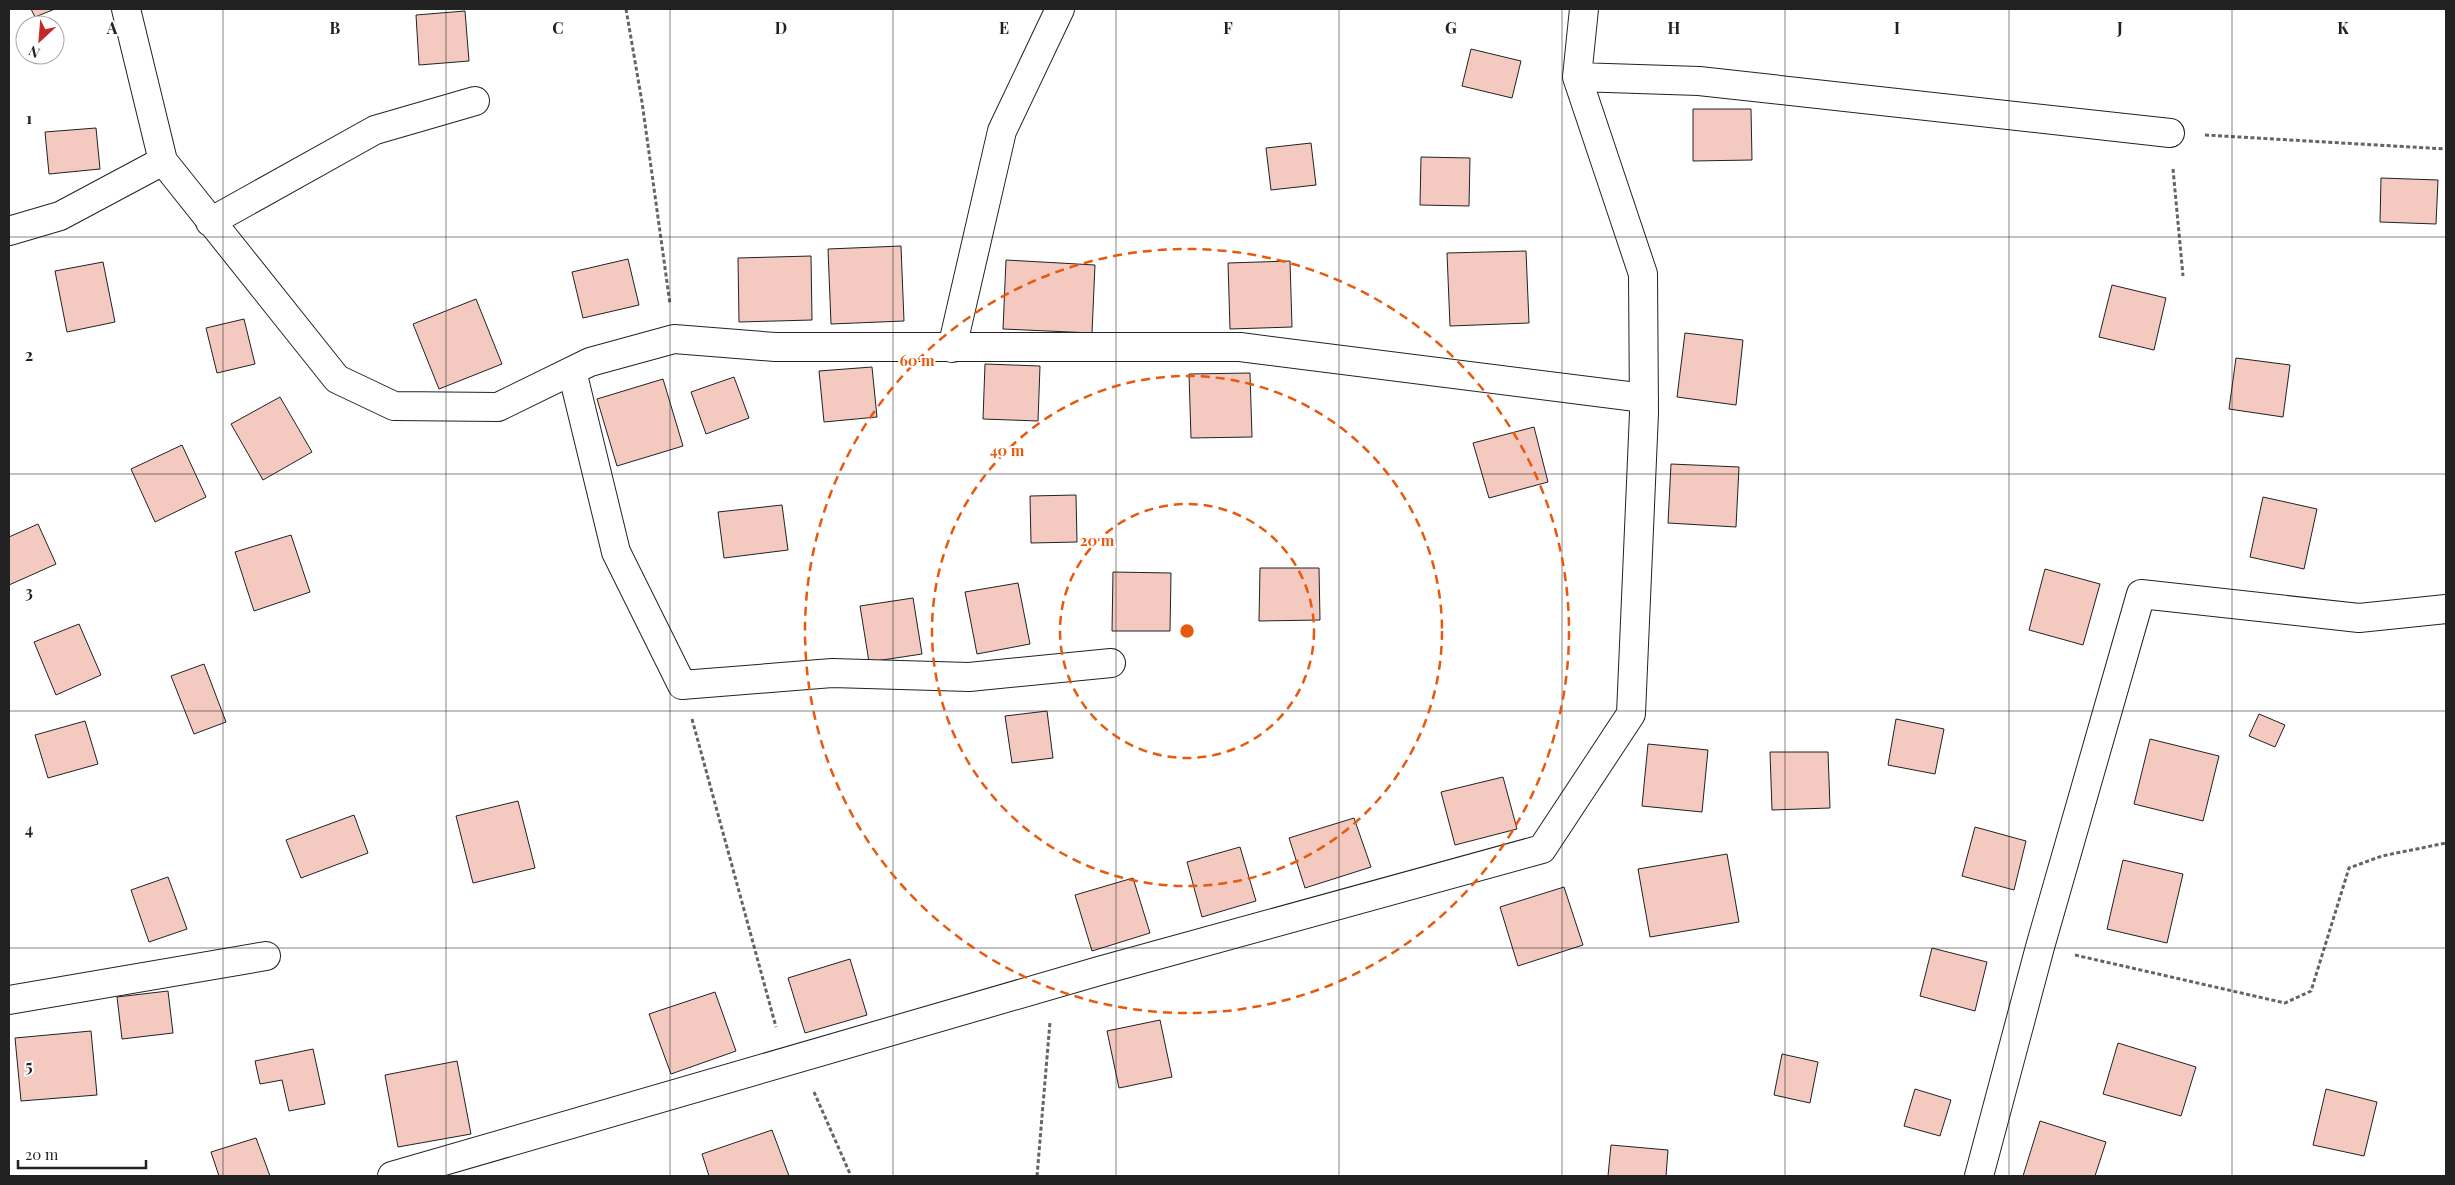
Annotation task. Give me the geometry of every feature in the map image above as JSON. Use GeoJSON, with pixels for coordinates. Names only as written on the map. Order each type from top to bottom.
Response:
{"type":"FeatureCollection","features":[{"type":"Feature","properties":{"kind":"street"},"geometry":{"type":"LineString","coordinates":[[126,9],[163,161],[336,379],[394,406],[498,407],[590,362],[674,339],[775,347],[1240,347],[1644,398]]}},
{"type":"Feature","properties":{"kind":"street"},"geometry":{"type":"LineString","coordinates":[[952,348],[1002,131],[1060,9]]}},
{"type":"Feature","properties":{"kind":"street"},"geometry":{"type":"LineString","coordinates":[[392,1176],[1053,985],[1542,849],[1631,714],[1644,398],[1644,274],[1577,77],[1584,9]]}},
{"type":"Feature","properties":{"kind":"street"},"geometry":{"type":"LineString","coordinates":[[1577,77],[1699,81],[2170,133]]}},
{"type":"Feature","properties":{"kind":"street"},"geometry":{"type":"LineString","coordinates":[[210,222],[375,130],[475,101]]}},
{"type":"Feature","properties":{"kind":"street"},"geometry":{"type":"LineString","coordinates":[[9,231],[60,216],[163,161]]}},
{"type":"Feature","properties":{"kind":"street"},"geometry":{"type":"LineString","coordinates":[[572,371],[616,552],[682,685],[832,673],[969,677],[1111,663]]}},
{"type":"Feature","properties":{"kind":"street"},"geometry":{"type":"LineString","coordinates":[[1979,1176],[2040,947],[2141,594],[2359,618],[2446,609]]}},
{"type":"Feature","properties":{"kind":"street"},"geometry":{"type":"LineString","coordinates":[[9,1000],[266,956]]}},
{"type":"Feature","properties":{"kind":"path"},"geometry":{"type":"LineString","coordinates":[[626,9],[642,102],[674,339]]}},
{"type":"Feature","properties":{"kind":"path"},"geometry":{"type":"LineString","coordinates":[[2183,276],[2170,133],[2446,149]]}},
{"type":"Feature","properties":{"kind":"path"},"geometry":{"type":"LineString","coordinates":[[682,685],[792,1060],[851,1176]]}},
{"type":"Feature","properties":{"kind":"path"},"geometry":{"type":"LineString","coordinates":[[2040,947],[2285,1003],[2311,991],[2349,868],[2382,856],[2446,843]]}},
{"type":"Feature","properties":{"kind":"path"},"geometry":{"type":"LineString","coordinates":[[1037,1176],[1053,985]]}},
{"type":"Feature","properties":{"kind":"building"},"geometry":{"type":"Polygon","coordinates":[[[31,9],[55,9],[40,15],[34,15],[31,9]]]}},
{"type":"Feature","properties":{"kind":"building"},"geometry":{"type":"Polygon","coordinates":[[[465,11],[469,61],[419,65],[416,15],[465,11]]]}},
{"type":"Feature","properties":{"kind":"building"},"geometry":{"type":"Polygon","coordinates":[[[1471,49],[1521,61],[1512,98],[1462,86],[1471,49]]]}},
{"type":"Feature","properties":{"kind":"building"},"geometry":{"type":"Polygon","coordinates":[[[1693,109],[1751,109],[1752,160],[1693,161],[1693,109]]]}},
{"type":"Feature","properties":{"kind":"building"},"geometry":{"type":"Polygon","coordinates":[[[96,128],[100,169],[49,174],[45,132],[96,128]]]}},
{"type":"Feature","properties":{"kind":"building"},"geometry":{"type":"Polygon","coordinates":[[[1311,143],[1316,185],[1271,190],[1266,148],[1311,143]]]}},
{"type":"Feature","properties":{"kind":"building"},"geometry":{"type":"Polygon","coordinates":[[[1421,157],[1470,158],[1469,206],[1420,205],[1421,157]]]}},
{"type":"Feature","properties":{"kind":"building"},"geometry":{"type":"Polygon","coordinates":[[[2381,178],[2438,180],[2436,224],[2380,222],[2381,178]]]}},
{"type":"Feature","properties":{"kind":"building"},"geometry":{"type":"Polygon","coordinates":[[[901,246],[904,321],[831,324],[828,249],[901,246]]]}},
{"type":"Feature","properties":{"kind":"building"},"geometry":{"type":"Polygon","coordinates":[[[1526,251],[1529,323],[1450,326],[1447,253],[1526,251]]]}},
{"type":"Feature","properties":{"kind":"building"},"geometry":{"type":"Polygon","coordinates":[[[811,256],[812,320],[739,322],[738,258],[811,256]]]}},
{"type":"Feature","properties":{"kind":"building"},"geometry":{"type":"Polygon","coordinates":[[[628,259],[639,305],[583,318],[572,272],[628,259]]]}},
{"type":"Feature","properties":{"kind":"building"},"geometry":{"type":"Polygon","coordinates":[[[1006,260],[1095,265],[1092,333],[1003,329],[1006,260]]]}},
{"type":"Feature","properties":{"kind":"building"},"geometry":{"type":"Polygon","coordinates":[[[1290,261],[1292,327],[1230,329],[1228,263],[1290,261]]]}},
{"type":"Feature","properties":{"kind":"building"},"geometry":{"type":"Polygon","coordinates":[[[103,262],[115,322],[67,332],[55,271],[103,262]]]}},
{"type":"Feature","properties":{"kind":"building"},"geometry":{"type":"Polygon","coordinates":[[[2112,285],[2166,298],[2154,350],[2099,337],[2112,285]]]}},
{"type":"Feature","properties":{"kind":"building"},"geometry":{"type":"Polygon","coordinates":[[[476,299],[502,364],[439,389],[413,324],[476,299]]]}},
{"type":"Feature","properties":{"kind":"building"},"geometry":{"type":"Polygon","coordinates":[[[244,319],[255,364],[217,373],[206,328],[244,319]]]}},
{"type":"Feature","properties":{"kind":"building"},"geometry":{"type":"Polygon","coordinates":[[[1685,333],[1743,340],[1736,405],[1677,397],[1685,333]]]}},
{"type":"Feature","properties":{"kind":"building"},"geometry":{"type":"Polygon","coordinates":[[[2236,358],[2290,365],[2283,417],[2229,409],[2236,358]]]}},
{"type":"Feature","properties":{"kind":"building"},"geometry":{"type":"Polygon","coordinates":[[[985,364],[1040,366],[1038,421],[983,419],[985,364]]]}},
{"type":"Feature","properties":{"kind":"building"},"geometry":{"type":"Polygon","coordinates":[[[872,367],[877,417],[824,422],[819,371],[872,367]]]}},
{"type":"Feature","properties":{"kind":"building"},"geometry":{"type":"Polygon","coordinates":[[[1250,373],[1252,437],[1191,438],[1189,374],[1250,373]]]}},
{"type":"Feature","properties":{"kind":"building"},"geometry":{"type":"Polygon","coordinates":[[[734,377],[749,418],[706,434],[691,392],[734,377]]]}},
{"type":"Feature","properties":{"kind":"building"},"geometry":{"type":"Polygon","coordinates":[[[663,379],[683,446],[617,466],[597,399],[663,379]]]}},
{"type":"Feature","properties":{"kind":"building"},"geometry":{"type":"Polygon","coordinates":[[[280,397],[312,452],[263,480],[231,424],[280,397]]]}},
{"type":"Feature","properties":{"kind":"building"},"geometry":{"type":"Polygon","coordinates":[[[1534,427],[1548,482],[1489,498],[1473,443],[1534,427]]]}},
{"type":"Feature","properties":{"kind":"building"},"geometry":{"type":"Polygon","coordinates":[[[182,445],[206,497],[155,522],[131,469],[182,445]]]}},
{"type":"Feature","properties":{"kind":"building"},"geometry":{"type":"Polygon","coordinates":[[[1671,464],[1739,467],[1736,527],[1668,523],[1671,464]]]}},
{"type":"Feature","properties":{"kind":"building"},"geometry":{"type":"Polygon","coordinates":[[[1076,495],[1077,542],[1031,543],[1030,496],[1076,495]]]}},
{"type":"Feature","properties":{"kind":"building"},"geometry":{"type":"Polygon","coordinates":[[[2263,497],[2317,509],[2304,569],[2250,557],[2263,497]]]}},
{"type":"Feature","properties":{"kind":"building"},"geometry":{"type":"Polygon","coordinates":[[[782,505],[788,550],[724,558],[718,512],[782,505]]]}},
{"type":"Feature","properties":{"kind":"building"},"geometry":{"type":"Polygon","coordinates":[[[38,524],[56,564],[9,585],[9,537],[38,524]]]}},
{"type":"Feature","properties":{"kind":"building"},"geometry":{"type":"Polygon","coordinates":[[[291,535],[310,592],[254,611],[235,552],[291,535]]]}},
{"type":"Feature","properties":{"kind":"building"},"geometry":{"type":"Polygon","coordinates":[[[1260,568],[1319,568],[1320,620],[1259,621],[1260,568]]]}},
{"type":"Feature","properties":{"kind":"building"},"geometry":{"type":"Polygon","coordinates":[[[2045,569],[2100,584],[2083,645],[2029,630],[2045,569]]]}},
{"type":"Feature","properties":{"kind":"building"},"geometry":{"type":"Polygon","coordinates":[[[1113,572],[1171,573],[1170,631],[1112,631],[1113,572]]]}},
{"type":"Feature","properties":{"kind":"building"},"geometry":{"type":"Polygon","coordinates":[[[1018,583],[1030,644],[977,654],[965,592],[1018,583]]]}},
{"type":"Feature","properties":{"kind":"building"},"geometry":{"type":"Polygon","coordinates":[[[913,598],[922,654],[869,662],[860,606],[913,598]]]}},
{"type":"Feature","properties":{"kind":"building"},"geometry":{"type":"Polygon","coordinates":[[[79,624],[101,675],[56,695],[34,642],[79,624]]]}},
{"type":"Feature","properties":{"kind":"building"},"geometry":{"type":"Polygon","coordinates":[[[204,664],[226,722],[194,734],[171,676],[204,664]]]}},
{"type":"Feature","properties":{"kind":"building"},"geometry":{"type":"Polygon","coordinates":[[[1047,711],[1053,758],[1012,763],[1005,716],[1047,711]]]}},
{"type":"Feature","properties":{"kind":"building"},"geometry":{"type":"Polygon","coordinates":[[[2259,714],[2285,725],[2275,747],[2249,736],[2259,714]]]}},
{"type":"Feature","properties":{"kind":"building"},"geometry":{"type":"Polygon","coordinates":[[[1896,719],[1944,729],[1935,774],[1888,765],[1896,719]]]}},
{"type":"Feature","properties":{"kind":"building"},"geometry":{"type":"Polygon","coordinates":[[[85,721],[98,764],[48,778],[35,735],[85,721]]]}},
{"type":"Feature","properties":{"kind":"building"},"geometry":{"type":"Polygon","coordinates":[[[2150,739],[2219,756],[2203,821],[2134,804],[2150,739]]]}},
{"type":"Feature","properties":{"kind":"building"},"geometry":{"type":"Polygon","coordinates":[[[1648,744],[1708,750],[1702,812],[1642,806],[1648,744]]]}},
{"type":"Feature","properties":{"kind":"building"},"geometry":{"type":"Polygon","coordinates":[[[1770,752],[1828,752],[1830,808],[1772,810],[1770,752]]]}},
{"type":"Feature","properties":{"kind":"building"},"geometry":{"type":"Polygon","coordinates":[[[1503,777],[1517,829],[1455,845],[1441,792],[1503,777]]]}},
{"type":"Feature","properties":{"kind":"building"},"geometry":{"type":"Polygon","coordinates":[[[518,801],[535,868],[473,883],[456,816],[518,801]]]}},
{"type":"Feature","properties":{"kind":"building"},"geometry":{"type":"Polygon","coordinates":[[[354,815],[368,853],[301,878],[286,840],[354,815]]]}},
{"type":"Feature","properties":{"kind":"building"},"geometry":{"type":"Polygon","coordinates":[[[1354,818],[1371,867],[1305,888],[1289,838],[1354,818]]]}},
{"type":"Feature","properties":{"kind":"building"},"geometry":{"type":"Polygon","coordinates":[[[1975,827],[2026,841],[2014,890],[1962,876],[1975,827]]]}},
{"type":"Feature","properties":{"kind":"building"},"geometry":{"type":"Polygon","coordinates":[[[1240,847],[1256,901],[1202,917],[1187,862],[1240,847]]]}},
{"type":"Feature","properties":{"kind":"building"},"geometry":{"type":"Polygon","coordinates":[[[1727,854],[1739,922],[1650,937],[1638,869],[1727,854]]]}},
{"type":"Feature","properties":{"kind":"building"},"geometry":{"type":"Polygon","coordinates":[[[2123,860],[2183,874],[2167,943],[2107,929],[2123,860]]]}},
{"type":"Feature","properties":{"kind":"building"},"geometry":{"type":"Polygon","coordinates":[[[168,877],[187,929],[149,942],[131,890],[168,877]]]}},
{"type":"Feature","properties":{"kind":"building"},"geometry":{"type":"Polygon","coordinates":[[[1133,878],[1150,933],[1092,951],[1075,895],[1133,878]]]}},
{"type":"Feature","properties":{"kind":"building"},"geometry":{"type":"Polygon","coordinates":[[[1564,887],[1583,945],[1518,966],[1500,907],[1564,887]]]}},
{"type":"Feature","properties":{"kind":"building"},"geometry":{"type":"Polygon","coordinates":[[[1932,948],[1987,962],[1975,1011],[1920,996],[1932,948]]]}},
{"type":"Feature","properties":{"kind":"building"},"geometry":{"type":"Polygon","coordinates":[[[850,959],[867,1015],[805,1033],[788,978],[850,959]]]}},
{"type":"Feature","properties":{"kind":"building"},"geometry":{"type":"Polygon","coordinates":[[[168,991],[173,1033],[122,1039],[117,997],[168,991]]]}},
{"type":"Feature","properties":{"kind":"building"},"geometry":{"type":"Polygon","coordinates":[[[715,992],[736,1051],[671,1074],[649,1014],[715,992]]]}},
{"type":"Feature","properties":{"kind":"building"},"geometry":{"type":"Polygon","coordinates":[[[1160,1020],[1172,1077],[1119,1088],[1107,1031],[1160,1020]]]}},
{"type":"Feature","properties":{"kind":"building"},"geometry":{"type":"Polygon","coordinates":[[[91,1031],[97,1095],[21,1101],[15,1038],[91,1031]]]}},
{"type":"Feature","properties":{"kind":"building"},"geometry":{"type":"Polygon","coordinates":[[[2118,1043],[2196,1067],[2181,1116],[2103,1094],[2118,1043]]]}},
{"type":"Feature","properties":{"kind":"building"},"geometry":{"type":"Polygon","coordinates":[[[313,1049],[325,1104],[289,1111],[282,1080],[260,1084],[255,1061],[313,1049]]]}},
{"type":"Feature","properties":{"kind":"building"},"geometry":{"type":"Polygon","coordinates":[[[1782,1054],[1818,1062],[1810,1103],[1774,1095],[1782,1054]]]}},
{"type":"Feature","properties":{"kind":"building"},"geometry":{"type":"Polygon","coordinates":[[[457,1061],[471,1134],[398,1147],[385,1075],[457,1061]]]}},
{"type":"Feature","properties":{"kind":"building"},"geometry":{"type":"Polygon","coordinates":[[[1915,1089],[1951,1100],[1940,1136],[1904,1126],[1915,1089]]]}},
{"type":"Feature","properties":{"kind":"building"},"geometry":{"type":"Polygon","coordinates":[[[2326,1089],[2377,1102],[2364,1156],[2313,1145],[2326,1089]]]}},
{"type":"Feature","properties":{"kind":"building"},"geometry":{"type":"Polygon","coordinates":[[[2040,1121],[2106,1142],[2095,1176],[2023,1176],[2040,1121]]]}},
{"type":"Feature","properties":{"kind":"building"},"geometry":{"type":"Polygon","coordinates":[[[772,1130],[789,1176],[709,1176],[702,1154],[772,1130]]]}},
{"type":"Feature","properties":{"kind":"building"},"geometry":{"type":"Polygon","coordinates":[[[256,1138],[270,1176],[219,1176],[211,1152],[256,1138]]]}},
{"type":"Feature","properties":{"kind":"building"},"geometry":{"type":"Polygon","coordinates":[[[1611,1145],[1668,1150],[1666,1176],[1608,1176],[1611,1145]]]}}]}
